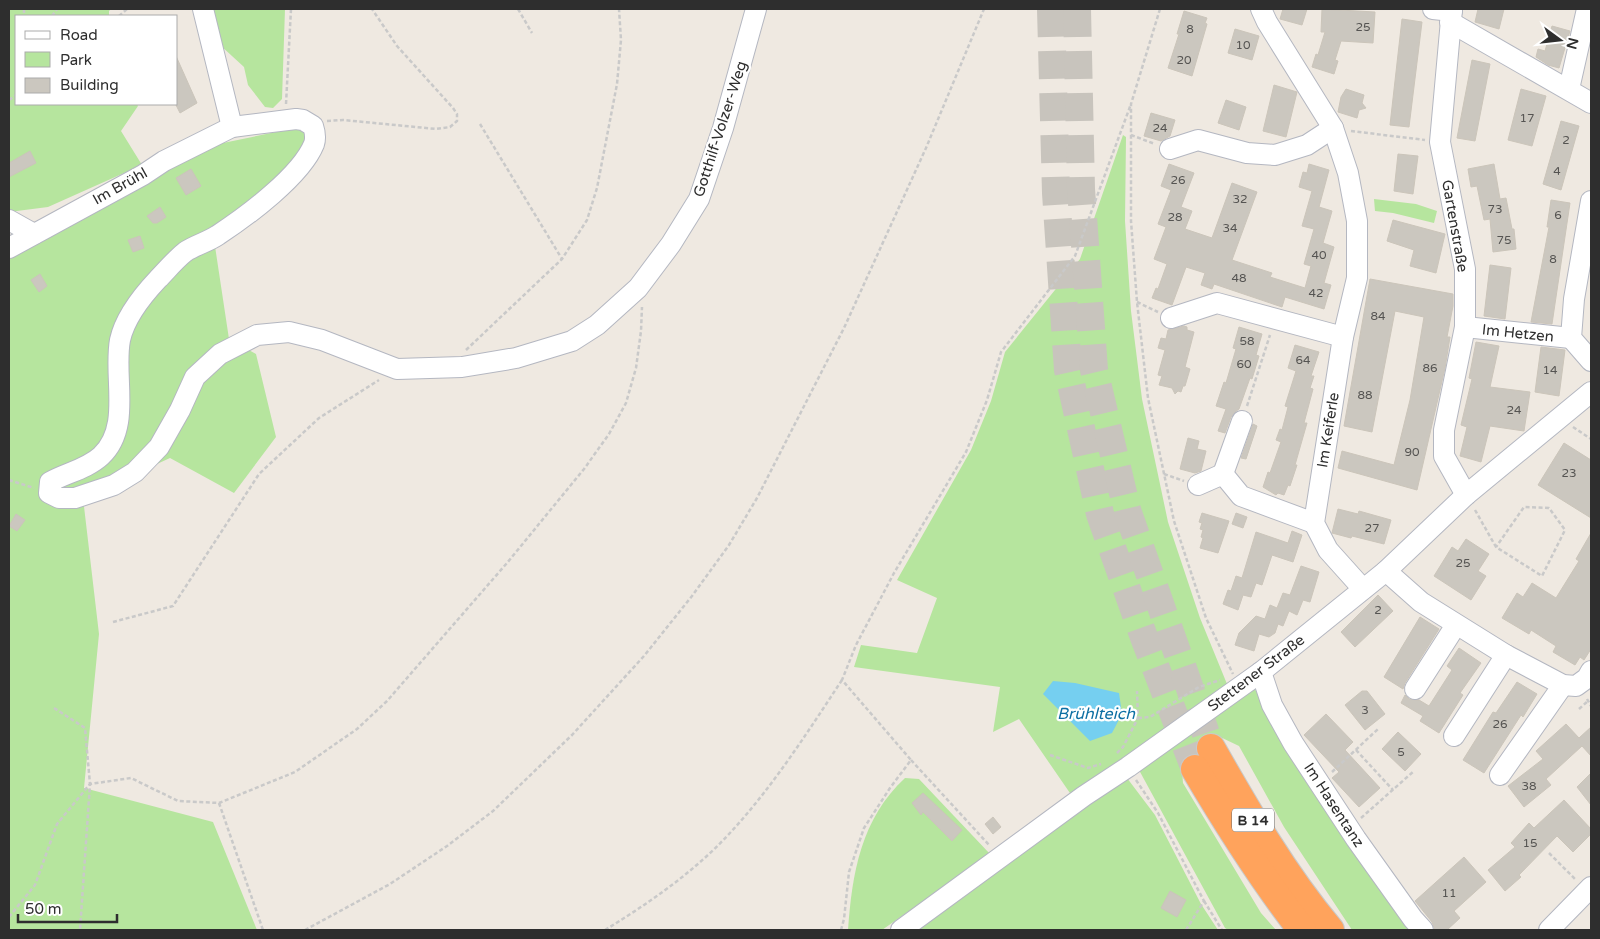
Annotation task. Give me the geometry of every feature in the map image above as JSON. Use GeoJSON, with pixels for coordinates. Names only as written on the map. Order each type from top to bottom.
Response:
{"type":"FeatureCollection","features":[{"type":"Feature","properties":{"kind":"highway","name":"B 14"},"geometry":{"type":"LineString","coordinates":[[1302,930],[1282,905],[1238,841],[1203,758],[1330,930]]}},
{"type":"Feature","properties":{"kind":"street"},"geometry":{"type":"LineString","coordinates":[[49,493],[50,482],[64,474],[93,463],[103,455],[114,439],[119,417],[120,340],[129,315],[148,289],[184,252],[217,236],[258,206],[296,172],[314,144],[313,126],[308,122],[296,119],[232,127],[203,9]]}},
{"type":"Feature","properties":{"kind":"street","name":"Gotthilf-Volzer-Weg"},"geometry":{"type":"LineString","coordinates":[[49,493],[59,498],[75,498],[114,485],[135,472],[159,447],[180,410],[195,377],[220,354],[257,335],[289,332],[322,340],[397,369],[462,367],[516,358],[572,341],[597,325],[638,288],[671,244],[699,199],[723,128],[756,9]]}},
{"type":"Feature","properties":{"kind":"street","name":"Im Keiferle"},"geometry":{"type":"LineString","coordinates":[[1261,9],[1267,22],[1332,128],[1348,173],[1357,221],[1357,278],[1343,337],[1314,523]]}},
{"type":"Feature","properties":{"kind":"street"},"geometry":{"type":"LineString","coordinates":[[1569,89],[1587,9]]}},
{"type":"Feature","properties":{"kind":"street"},"geometry":{"type":"LineString","coordinates":[[1447,13],[1591,103]]}},
{"type":"Feature","properties":{"kind":"street","name":"Gartenstraße"},"geometry":{"type":"LineString","coordinates":[[1447,13],[1440,142],[1464,269],[1465,327],[1444,430],[1444,456],[1466,495]]}},
{"type":"Feature","properties":{"kind":"street","name":"Im Brühl"},"geometry":{"type":"LineString","coordinates":[[9,248],[164,161],[232,127]]}},
{"type":"Feature","properties":{"kind":"street"},"geometry":{"type":"LineString","coordinates":[[1162,146],[1198,140],[1247,153],[1275,155],[1308,145],[1332,128]]}},
{"type":"Feature","properties":{"kind":"street","name":"Im Hetzen"},"geometry":{"type":"LineString","coordinates":[[1571,338],[1574,299],[1591,201]]}},
{"type":"Feature","properties":{"kind":"street"},"geometry":{"type":"LineString","coordinates":[[9,220],[34,234]]}},
{"type":"Feature","properties":{"kind":"street"},"geometry":{"type":"LineString","coordinates":[[1171,318],[1217,303],[1343,337]]}},
{"type":"Feature","properties":{"kind":"street","name":"Im Hetzen"},"geometry":{"type":"LineString","coordinates":[[1465,327],[1571,338],[1591,361]]}},
{"type":"Feature","properties":{"kind":"street","name":"Stettener Straße"},"geometry":{"type":"LineString","coordinates":[[901,930],[1084,796],[1121,762],[1234,692],[1262,672],[1386,570],[1466,495],[1591,392]]}},
{"type":"Feature","properties":{"kind":"street"},"geometry":{"type":"LineString","coordinates":[[1198,485],[1223,474],[1242,421]]}},
{"type":"Feature","properties":{"kind":"street"},"geometry":{"type":"LineString","coordinates":[[1223,474],[1240,496],[1314,523],[1328,550],[1363,589]]}},
{"type":"Feature","properties":{"kind":"street"},"geometry":{"type":"LineString","coordinates":[[1386,570],[1420,602],[1506,655],[1563,685],[1576,686],[1587,678],[1591,671]]}},
{"type":"Feature","properties":{"kind":"street"},"geometry":{"type":"LineString","coordinates":[[1415,690],[1456,625]]}},
{"type":"Feature","properties":{"kind":"street"},"geometry":{"type":"LineString","coordinates":[[1454,736],[1506,655]]}},
{"type":"Feature","properties":{"kind":"street","name":"Im Hasentanz"},"geometry":{"type":"LineString","coordinates":[[1262,672],[1272,705],[1293,742],[1349,829],[1422,930]]}},
{"type":"Feature","properties":{"kind":"street"},"geometry":{"type":"LineString","coordinates":[[1500,775],[1563,685]]}},
{"type":"Feature","properties":{"kind":"street"},"geometry":{"type":"LineString","coordinates":[[1560,927],[1589,889]]}},
{"type":"Feature","properties":{"kind":"path"},"geometry":{"type":"LineString","coordinates":[[287,99],[291,9]]}},
{"type":"Feature","properties":{"kind":"path"},"geometry":{"type":"LineString","coordinates":[[308,122],[342,120],[436,129],[450,127],[457,122],[457,114],[453,108],[397,46],[372,9]]}},
{"type":"Feature","properties":{"kind":"path"},"geometry":{"type":"LineString","coordinates":[[518,9],[532,33]]}},
{"type":"Feature","properties":{"kind":"path"},"geometry":{"type":"LineString","coordinates":[[462,367],[465,351],[562,259],[587,220],[597,188],[617,84],[621,40],[619,9]]}},
{"type":"Feature","properties":{"kind":"path"},"geometry":{"type":"LineString","coordinates":[[305,930],[390,884],[447,846],[493,811],[572,736],[644,656],[692,596],[728,545],[757,498],[828,361],[926,148],[984,9]]}},
{"type":"Feature","properties":{"kind":"path"},"geometry":{"type":"LineString","coordinates":[[605,930],[660,893],[697,864],[727,836],[776,778],[842,680],[856,645],[894,573],[966,452],[987,400],[1001,352],[1075,256],[1131,104],[1160,9]]}},
{"type":"Feature","properties":{"kind":"path"},"geometry":{"type":"LineString","coordinates":[[1131,104],[1131,221],[1137,302],[1148,398],[1174,521],[1206,618],[1234,692]]}},
{"type":"Feature","properties":{"kind":"path"},"geometry":{"type":"LineString","coordinates":[[480,124],[562,259]]}},
{"type":"Feature","properties":{"kind":"path"},"geometry":{"type":"LineString","coordinates":[[1332,128],[1440,142]]}},
{"type":"Feature","properties":{"kind":"path"},"geometry":{"type":"LineString","coordinates":[[1131,135],[1162,146]]}},
{"type":"Feature","properties":{"kind":"path"},"geometry":{"type":"LineString","coordinates":[[9,917],[35,885],[57,824],[90,784],[131,778],[178,801],[219,802],[295,772],[357,728],[381,707],[507,563],[578,476],[609,434],[626,403],[636,368],[642,306],[638,288]]}},
{"type":"Feature","properties":{"kind":"path"},"geometry":{"type":"LineString","coordinates":[[1137,302],[1171,318]]}},
{"type":"Feature","properties":{"kind":"path"},"geometry":{"type":"LineString","coordinates":[[1242,421],[1275,318]]}},
{"type":"Feature","properties":{"kind":"path"},"geometry":{"type":"LineString","coordinates":[[113,622],[173,606],[259,474],[319,418],[397,369]]}},
{"type":"Feature","properties":{"kind":"path"},"geometry":{"type":"LineString","coordinates":[[1559,418],[1591,439]]}},
{"type":"Feature","properties":{"kind":"path"},"geometry":{"type":"LineString","coordinates":[[1164,474],[1198,485]]}},
{"type":"Feature","properties":{"kind":"path"},"geometry":{"type":"LineString","coordinates":[[9,480],[49,493]]}},
{"type":"Feature","properties":{"kind":"path"},"geometry":{"type":"LineString","coordinates":[[1466,495],[1496,547],[1542,576],[1565,530],[1549,508],[1524,507],[1496,547]]}},
{"type":"Feature","properties":{"kind":"path"},"geometry":{"type":"LineString","coordinates":[[842,680],[1001,858]]}},
{"type":"Feature","properties":{"kind":"path"},"geometry":{"type":"LineString","coordinates":[[1138,718],[1150,717],[1199,687],[1221,680],[1234,692]]}},
{"type":"Feature","properties":{"kind":"path"},"geometry":{"type":"LineString","coordinates":[[1137,691],[1138,718],[1123,747],[1121,762],[1158,813],[1204,901],[1222,930]]}},
{"type":"Feature","properties":{"kind":"path"},"geometry":{"type":"LineString","coordinates":[[1579,709],[1588,701]]}},
{"type":"Feature","properties":{"kind":"path"},"geometry":{"type":"LineString","coordinates":[[54,708],[85,728],[90,784],[80,930]]}},
{"type":"Feature","properties":{"kind":"path"},"geometry":{"type":"LineString","coordinates":[[1320,784],[1378,729]]}},
{"type":"Feature","properties":{"kind":"path"},"geometry":{"type":"LineString","coordinates":[[1356,750],[1393,790]]}},
{"type":"Feature","properties":{"kind":"path"},"geometry":{"type":"LineString","coordinates":[[1050,755],[1088,768],[1102,764]]}},
{"type":"Feature","properties":{"kind":"path"},"geometry":{"type":"LineString","coordinates":[[841,930],[849,872],[864,828],[890,788],[912,760]]}},
{"type":"Feature","properties":{"kind":"path"},"geometry":{"type":"LineString","coordinates":[[1349,829],[1414,770]]}},
{"type":"Feature","properties":{"kind":"path"},"geometry":{"type":"LineString","coordinates":[[219,802],[263,930]]}},
{"type":"Feature","properties":{"kind":"path"},"geometry":{"type":"LineString","coordinates":[[1549,853],[1589,889]]}},
{"type":"Feature","properties":{"kind":"path"},"geometry":{"type":"LineString","coordinates":[[1186,930],[1204,901]]}},
{"type":"Feature","properties":{"kind":"green space"},"geometry":{"type":"Polygon","coordinates":[[[9,9],[111,9],[109,15],[15,15],[15,105],[138,105],[121,131],[142,165],[48,207],[9,212],[9,9]]]}},
{"type":"Feature","properties":{"kind":"green space"},"geometry":{"type":"Polygon","coordinates":[[[211,9],[285,9],[282,99],[273,108],[265,107],[248,85],[244,67],[220,45],[211,9]]]}},
{"type":"Feature","properties":{"kind":"green space"},"geometry":{"type":"Polygon","coordinates":[[[300,127],[308,133],[310,142],[290,169],[213,233],[229,339],[256,354],[276,437],[234,493],[170,458],[83,498],[99,634],[84,788],[213,822],[257,930],[9,930],[9,250],[207,143],[223,143],[300,127]]]}},
{"type":"Feature","properties":{"kind":"green space"},"geometry":{"type":"Polygon","coordinates":[[[1123,135],[1126,137],[1125,221],[1131,311],[1142,399],[1168,522],[1200,618],[1227,684],[1072,796],[1019,719],[993,732],[1000,687],[854,667],[861,645],[917,653],[937,598],[897,580],[971,450],[991,401],[1005,352],[1080,259],[1123,135]]]}},
{"type":"Feature","properties":{"kind":"green space"},"geometry":{"type":"Polygon","coordinates":[[[1374,199],[1416,204],[1437,211],[1434,223],[1393,213],[1375,211],[1374,199]]]}},
{"type":"Feature","properties":{"kind":"green space"},"geometry":{"type":"Polygon","coordinates":[[[1253,686],[1333,822],[1414,930],[1352,930],[1284,827],[1239,746],[1218,736],[1181,756],[1183,783],[1261,913],[1276,930],[1228,930],[1225,928],[1139,770],[1253,686]]]}},
{"type":"Feature","properties":{"kind":"green space"},"geometry":{"type":"Polygon","coordinates":[[[905,778],[919,779],[990,854],[882,930],[848,930],[856,868],[869,829],[878,811],[890,794],[905,778]]]}},
{"type":"Feature","properties":{"kind":"green space"},"geometry":{"type":"Polygon","coordinates":[[[1127,778],[1155,815],[1201,904],[1218,930],[907,930],[1127,778]]]}},
{"type":"Feature","properties":{"kind":"water","name":"Brühlteich"},"geometry":{"type":"Polygon","coordinates":[[[1053,681],[1075,683],[1119,693],[1122,714],[1112,733],[1090,741],[1043,694],[1053,681]]]}},
{"type":"Feature","properties":{"kind":"building"},"geometry":{"type":"Polygon","coordinates":[[[1283,9],[1307,9],[1302,25],[1280,19],[1283,9]]]}},
{"type":"Feature","properties":{"kind":"building"},"geometry":{"type":"Polygon","coordinates":[[[1322,9],[1375,12],[1373,43],[1341,41],[1335,60],[1338,61],[1334,74],[1312,67],[1325,32],[1321,32],[1322,9]]]}},
{"type":"Feature","properties":{"kind":"building"},"geometry":{"type":"Polygon","coordinates":[[[1478,9],[1504,9],[1499,29],[1475,22],[1478,9]]]}},
{"type":"Feature","properties":{"kind":"building"},"geometry":{"type":"Polygon","coordinates":[[[1184,11],[1207,18],[1205,23],[1207,24],[1192,76],[1168,68],[1184,11]]]}},
{"type":"Feature","properties":{"kind":"building"},"geometry":{"type":"Polygon","coordinates":[[[1402,19],[1422,22],[1409,127],[1390,125],[1402,19]]]}},
{"type":"Feature","properties":{"kind":"building"},"geometry":{"type":"Polygon","coordinates":[[[1552,26],[1570,31],[1559,68],[1548,65],[1536,57],[1538,49],[1545,51],[1552,26]]]}},
{"type":"Feature","properties":{"kind":"building"},"geometry":{"type":"Polygon","coordinates":[[[1235,29],[1259,36],[1252,60],[1228,53],[1235,29]]]}},
{"type":"Feature","properties":{"kind":"building"},"geometry":{"type":"Polygon","coordinates":[[[178,60],[197,103],[180,113],[176,105],[178,105],[178,60]]]}},
{"type":"Feature","properties":{"kind":"building"},"geometry":{"type":"Polygon","coordinates":[[[1472,60],[1490,64],[1475,141],[1457,138],[1472,60]]]}},
{"type":"Feature","properties":{"kind":"building"},"geometry":{"type":"Polygon","coordinates":[[[1274,85],[1297,92],[1286,137],[1263,131],[1274,85]]]}},
{"type":"Feature","properties":{"kind":"building"},"geometry":{"type":"Polygon","coordinates":[[[1346,89],[1364,95],[1362,103],[1366,108],[1359,110],[1357,118],[1338,112],[1341,97],[1346,89]]]}},
{"type":"Feature","properties":{"kind":"building"},"geometry":{"type":"Polygon","coordinates":[[[1521,89],[1546,96],[1532,146],[1508,140],[1521,89]]]}},
{"type":"Feature","properties":{"kind":"building"},"geometry":{"type":"Polygon","coordinates":[[[1226,100],[1246,107],[1239,130],[1218,123],[1226,100]]]}},
{"type":"Feature","properties":{"kind":"building"},"geometry":{"type":"Polygon","coordinates":[[[1151,113],[1175,120],[1170,136],[1161,141],[1144,136],[1151,113]]]}},
{"type":"Feature","properties":{"kind":"building"},"geometry":{"type":"Polygon","coordinates":[[[1561,121],[1579,126],[1561,190],[1543,184],[1561,121]]]}},
{"type":"Feature","properties":{"kind":"building"},"geometry":{"type":"Polygon","coordinates":[[[30,151],[36,163],[9,177],[9,163],[30,151]]]}},
{"type":"Feature","properties":{"kind":"building"},"geometry":{"type":"Polygon","coordinates":[[[1398,154],[1418,156],[1413,194],[1394,191],[1398,154]]]}},
{"type":"Feature","properties":{"kind":"building"},"geometry":{"type":"Polygon","coordinates":[[[1169,164],[1194,173],[1181,207],[1192,211],[1185,229],[1212,238],[1232,183],[1257,192],[1232,260],[1272,273],[1270,277],[1305,288],[1311,266],[1304,264],[1314,229],[1302,226],[1312,191],[1299,187],[1303,172],[1307,173],[1309,164],[1329,170],[1319,207],[1332,211],[1323,243],[1334,247],[1324,283],[1331,285],[1324,309],[1285,297],[1282,307],[1214,284],[1212,289],[1201,285],[1205,273],[1186,267],[1172,305],[1152,298],[1156,288],[1158,289],[1167,264],[1154,259],[1166,227],[1158,224],[1171,190],[1161,186],[1169,164]]]}},
{"type":"Feature","properties":{"kind":"building"},"geometry":{"type":"Polygon","coordinates":[[[1494,164],[1500,199],[1506,198],[1512,229],[1514,229],[1516,249],[1493,252],[1490,219],[1484,220],[1477,186],[1471,187],[1468,169],[1494,164]]]}},
{"type":"Feature","properties":{"kind":"building"},"geometry":{"type":"Polygon","coordinates":[[[191,169],[201,186],[186,195],[176,178],[191,169]]]}},
{"type":"Feature","properties":{"kind":"building"},"geometry":{"type":"Polygon","coordinates":[[[1551,200],[1570,203],[1552,324],[1531,322],[1549,227],[1547,227],[1551,200]]]}},
{"type":"Feature","properties":{"kind":"building"},"geometry":{"type":"Polygon","coordinates":[[[160,207],[166,217],[157,223],[153,223],[147,216],[160,207]]]}},
{"type":"Feature","properties":{"kind":"building"},"geometry":{"type":"Polygon","coordinates":[[[1393,220],[1445,234],[1436,273],[1410,266],[1414,250],[1387,241],[1393,220]]]}},
{"type":"Feature","properties":{"kind":"building"},"geometry":{"type":"Polygon","coordinates":[[[140,236],[144,248],[133,252],[128,240],[140,236]]]}},
{"type":"Feature","properties":{"kind":"building"},"geometry":{"type":"Polygon","coordinates":[[[1490,265],[1511,268],[1505,319],[1484,316],[1490,265]]]}},
{"type":"Feature","properties":{"kind":"building"},"geometry":{"type":"Polygon","coordinates":[[[40,274],[47,286],[39,292],[31,280],[40,274]]]}},
{"type":"Feature","properties":{"kind":"building"},"geometry":{"type":"Polygon","coordinates":[[[1370,279],[1453,294],[1453,306],[1447,337],[1450,337],[1445,368],[1417,490],[1338,468],[1342,451],[1394,465],[1410,400],[1424,317],[1395,311],[1372,432],[1344,426],[1370,279]]]}},
{"type":"Feature","properties":{"kind":"building"},"geometry":{"type":"Polygon","coordinates":[[[1187,327],[1187,330],[1194,332],[1185,367],[1190,369],[1185,386],[1183,386],[1181,392],[1178,391],[1175,394],[1172,388],[1159,385],[1162,376],[1158,375],[1165,350],[1158,348],[1161,338],[1166,339],[1168,330],[1187,327]]]}},
{"type":"Feature","properties":{"kind":"building"},"geometry":{"type":"Polygon","coordinates":[[[1239,327],[1262,334],[1256,355],[1259,356],[1252,379],[1250,378],[1239,409],[1231,417],[1225,433],[1218,431],[1226,409],[1216,406],[1224,382],[1226,383],[1236,349],[1233,348],[1239,327]]]}},
{"type":"Feature","properties":{"kind":"building"},"geometry":{"type":"Polygon","coordinates":[[[1476,342],[1499,346],[1490,387],[1530,392],[1524,431],[1490,426],[1481,462],[1460,456],[1467,427],[1461,425],[1472,379],[1469,378],[1476,342]]]}},
{"type":"Feature","properties":{"kind":"building"},"geometry":{"type":"Polygon","coordinates":[[[1295,345],[1319,352],[1311,376],[1314,376],[1310,388],[1313,389],[1304,423],[1307,423],[1295,465],[1297,465],[1290,486],[1288,485],[1284,495],[1278,493],[1276,495],[1263,487],[1281,442],[1276,440],[1280,429],[1282,430],[1288,407],[1285,406],[1296,371],[1288,368],[1295,345]]]}},
{"type":"Feature","properties":{"kind":"building"},"geometry":{"type":"Polygon","coordinates":[[[1541,347],[1565,350],[1559,396],[1535,392],[1541,347]]]}},
{"type":"Feature","properties":{"kind":"building"},"geometry":{"type":"Polygon","coordinates":[[[1253,424],[1257,426],[1246,459],[1241,458],[1253,424]]]}},
{"type":"Feature","properties":{"kind":"building"},"geometry":{"type":"Polygon","coordinates":[[[1188,438],[1199,441],[1197,449],[1206,451],[1201,471],[1195,473],[1180,469],[1188,438]]]}},
{"type":"Feature","properties":{"kind":"building"},"geometry":{"type":"Polygon","coordinates":[[[1564,443],[1591,460],[1591,518],[1538,485],[1564,443]]]}},
{"type":"Feature","properties":{"kind":"building"},"geometry":{"type":"Polygon","coordinates":[[[1338,509],[1358,514],[1359,511],[1391,520],[1384,544],[1332,533],[1338,509]]]}},
{"type":"Feature","properties":{"kind":"building"},"geometry":{"type":"Polygon","coordinates":[[[1202,513],[1229,521],[1218,553],[1200,548],[1203,530],[1200,529],[1202,523],[1199,522],[1202,513]]]}},
{"type":"Feature","properties":{"kind":"building"},"geometry":{"type":"Polygon","coordinates":[[[1236,513],[1247,517],[1243,528],[1232,524],[1236,513]]]}},
{"type":"Feature","properties":{"kind":"building"},"geometry":{"type":"Polygon","coordinates":[[[16,514],[25,520],[17,531],[9,526],[16,514]]]}},
{"type":"Feature","properties":{"kind":"building"},"geometry":{"type":"Polygon","coordinates":[[[1292,531],[1302,535],[1293,562],[1272,555],[1262,585],[1256,583],[1251,597],[1243,595],[1238,610],[1223,604],[1228,590],[1231,591],[1236,576],[1242,578],[1256,532],[1288,543],[1292,531]]]}},
{"type":"Feature","properties":{"kind":"building"},"geometry":{"type":"Polygon","coordinates":[[[1591,533],[1591,649],[1584,660],[1580,657],[1575,665],[1553,652],[1556,646],[1531,630],[1529,634],[1502,618],[1517,593],[1523,597],[1532,583],[1556,598],[1579,561],[1576,559],[1591,533]]]}},
{"type":"Feature","properties":{"kind":"building"},"geometry":{"type":"Polygon","coordinates":[[[1466,539],[1489,554],[1478,571],[1486,576],[1471,600],[1434,576],[1452,547],[1458,551],[1466,539]]]}},
{"type":"Feature","properties":{"kind":"building"},"geometry":{"type":"Polygon","coordinates":[[[1301,566],[1319,572],[1310,602],[1303,600],[1297,615],[1289,611],[1283,626],[1278,624],[1275,633],[1269,637],[1259,634],[1254,651],[1235,645],[1239,633],[1256,616],[1265,619],[1270,605],[1277,608],[1283,593],[1290,595],[1301,566]]]}},
{"type":"Feature","properties":{"kind":"building"},"geometry":{"type":"Polygon","coordinates":[[[1378,595],[1393,611],[1355,647],[1341,632],[1378,595]]]}},
{"type":"Feature","properties":{"kind":"building"},"geometry":{"type":"Polygon","coordinates":[[[1420,617],[1439,629],[1403,689],[1384,677],[1420,617]]]}},
{"type":"Feature","properties":{"kind":"building"},"geometry":{"type":"Polygon","coordinates":[[[1459,648],[1481,663],[1460,693],[1463,695],[1439,733],[1420,721],[1423,716],[1401,703],[1405,695],[1409,699],[1419,700],[1429,706],[1452,670],[1447,666],[1459,648]]]}},
{"type":"Feature","properties":{"kind":"building"},"geometry":{"type":"Polygon","coordinates":[[[1517,682],[1537,694],[1523,717],[1521,715],[1484,773],[1463,760],[1493,712],[1496,713],[1517,682]]]}},
{"type":"Feature","properties":{"kind":"building"},"geometry":{"type":"Polygon","coordinates":[[[1362,691],[1367,691],[1385,714],[1365,730],[1345,705],[1362,691]]]}},
{"type":"Feature","properties":{"kind":"building"},"geometry":{"type":"Polygon","coordinates":[[[1326,714],[1353,742],[1345,750],[1380,788],[1359,807],[1332,778],[1339,772],[1304,735],[1326,714]]]}},
{"type":"Feature","properties":{"kind":"building"},"geometry":{"type":"Polygon","coordinates":[[[1566,724],[1579,738],[1591,727],[1591,756],[1582,746],[1546,779],[1551,785],[1524,807],[1508,786],[1543,759],[1536,751],[1566,724]]]}},
{"type":"Feature","properties":{"kind":"building"},"geometry":{"type":"Polygon","coordinates":[[[1398,732],[1421,754],[1405,771],[1382,749],[1398,732]]]}},
{"type":"Feature","properties":{"kind":"building"},"geometry":{"type":"Polygon","coordinates":[[[1591,773],[1591,805],[1577,787],[1591,773]]]}},
{"type":"Feature","properties":{"kind":"building"},"geometry":{"type":"Polygon","coordinates":[[[923,793],[962,830],[952,841],[923,812],[921,815],[912,803],[923,793]]]}},
{"type":"Feature","properties":{"kind":"building"},"geometry":{"type":"Polygon","coordinates":[[[1564,800],[1591,829],[1591,834],[1573,852],[1557,836],[1519,875],[1521,877],[1505,891],[1488,870],[1515,847],[1511,843],[1529,823],[1534,828],[1564,800]]]}},
{"type":"Feature","properties":{"kind":"building"},"geometry":{"type":"Polygon","coordinates":[[[993,817],[1001,827],[993,834],[985,824],[993,817]]]}},
{"type":"Feature","properties":{"kind":"building"},"geometry":{"type":"Polygon","coordinates":[[[1464,857],[1486,882],[1454,911],[1460,918],[1447,930],[1435,930],[1432,922],[1415,901],[1464,857]]]}},
{"type":"Feature","properties":{"kind":"building"},"geometry":{"type":"Polygon","coordinates":[[[1170,891],[1186,900],[1177,917],[1161,908],[1170,891]]]}},
{"type":"Feature","properties":{"kind":"tunnel"},"geometry":{"type":"LineString","coordinates":[[1051,9],[1056,193],[1068,370],[1100,514],[1145,640],[1195,769]]}},
{"type":"Feature","properties":{"kind":"tunnel"},"geometry":{"type":"LineString","coordinates":[[1077,9],[1081,189],[1094,370],[1127,510],[1211,748]]}}]}
